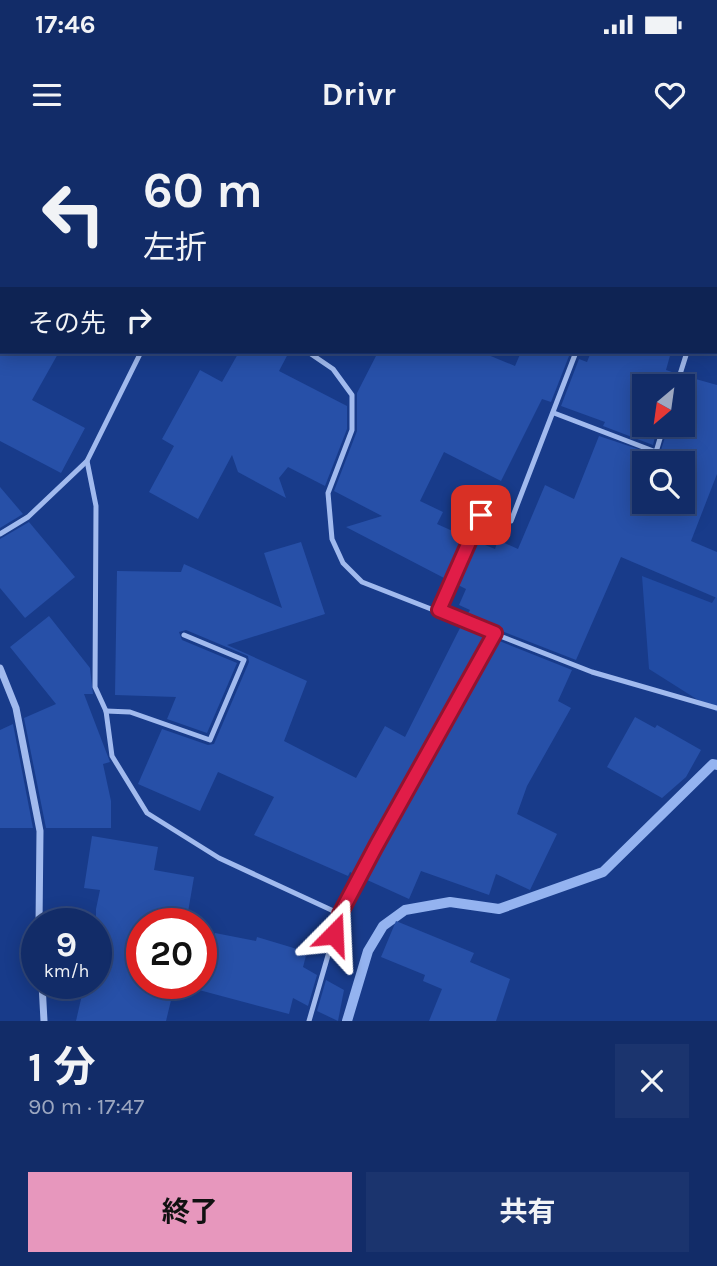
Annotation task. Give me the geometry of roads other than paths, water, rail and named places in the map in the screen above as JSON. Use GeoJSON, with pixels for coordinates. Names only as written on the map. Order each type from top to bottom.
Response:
{"type":"FeatureCollection","features":[{"type":"Feature","properties":{"kind":"street"},"geometry":{"type":"LineString","coordinates":[[0,668],[16,708],[40,831],[39,908]]}},
{"type":"Feature","properties":{"kind":"street"},"geometry":{"type":"LineString","coordinates":[[43,999],[44,1021]]}},
{"type":"Feature","properties":{"kind":"lane"},"geometry":{"type":"LineString","coordinates":[[0,534],[28,517],[87,461],[140,354]]}},
{"type":"Feature","properties":{"kind":"lane"},"geometry":{"type":"LineString","coordinates":[[311,354],[333,369],[352,395],[352,430],[328,493],[332,539],[343,563],[362,582],[592,672],[717,708]]}},
{"type":"Feature","properties":{"kind":"lane"},"geometry":{"type":"LineString","coordinates":[[439,610],[481,515],[511,521],[575,354]]}},
{"type":"Feature","properties":{"kind":"lane"},"geometry":{"type":"LineString","coordinates":[[680,374],[686,354]]}},
{"type":"Feature","properties":{"kind":"lane"},"geometry":{"type":"LineString","coordinates":[[554,413],[656,452],[660,438]]}},
{"type":"Feature","properties":{"kind":"lane"},"geometry":{"type":"LineString","coordinates":[[87,461],[96,506],[95,687],[106,711],[112,755],[148,813],[219,858],[340,914]]}},
{"type":"Feature","properties":{"kind":"lane"},"geometry":{"type":"LineString","coordinates":[[309,1021],[340,914],[495,633]]}},
{"type":"Feature","properties":{"kind":"lane"},"geometry":{"type":"LineString","coordinates":[[106,711],[130,712],[210,740],[244,660],[184,635]]}},
{"type":"Feature","properties":{"kind":"waterway"},"geometry":{"type":"LineString","coordinates":[[347,1021],[368,951],[383,926],[405,910],[450,902],[499,909],[603,872],[713,764],[717,765]]}}]}
